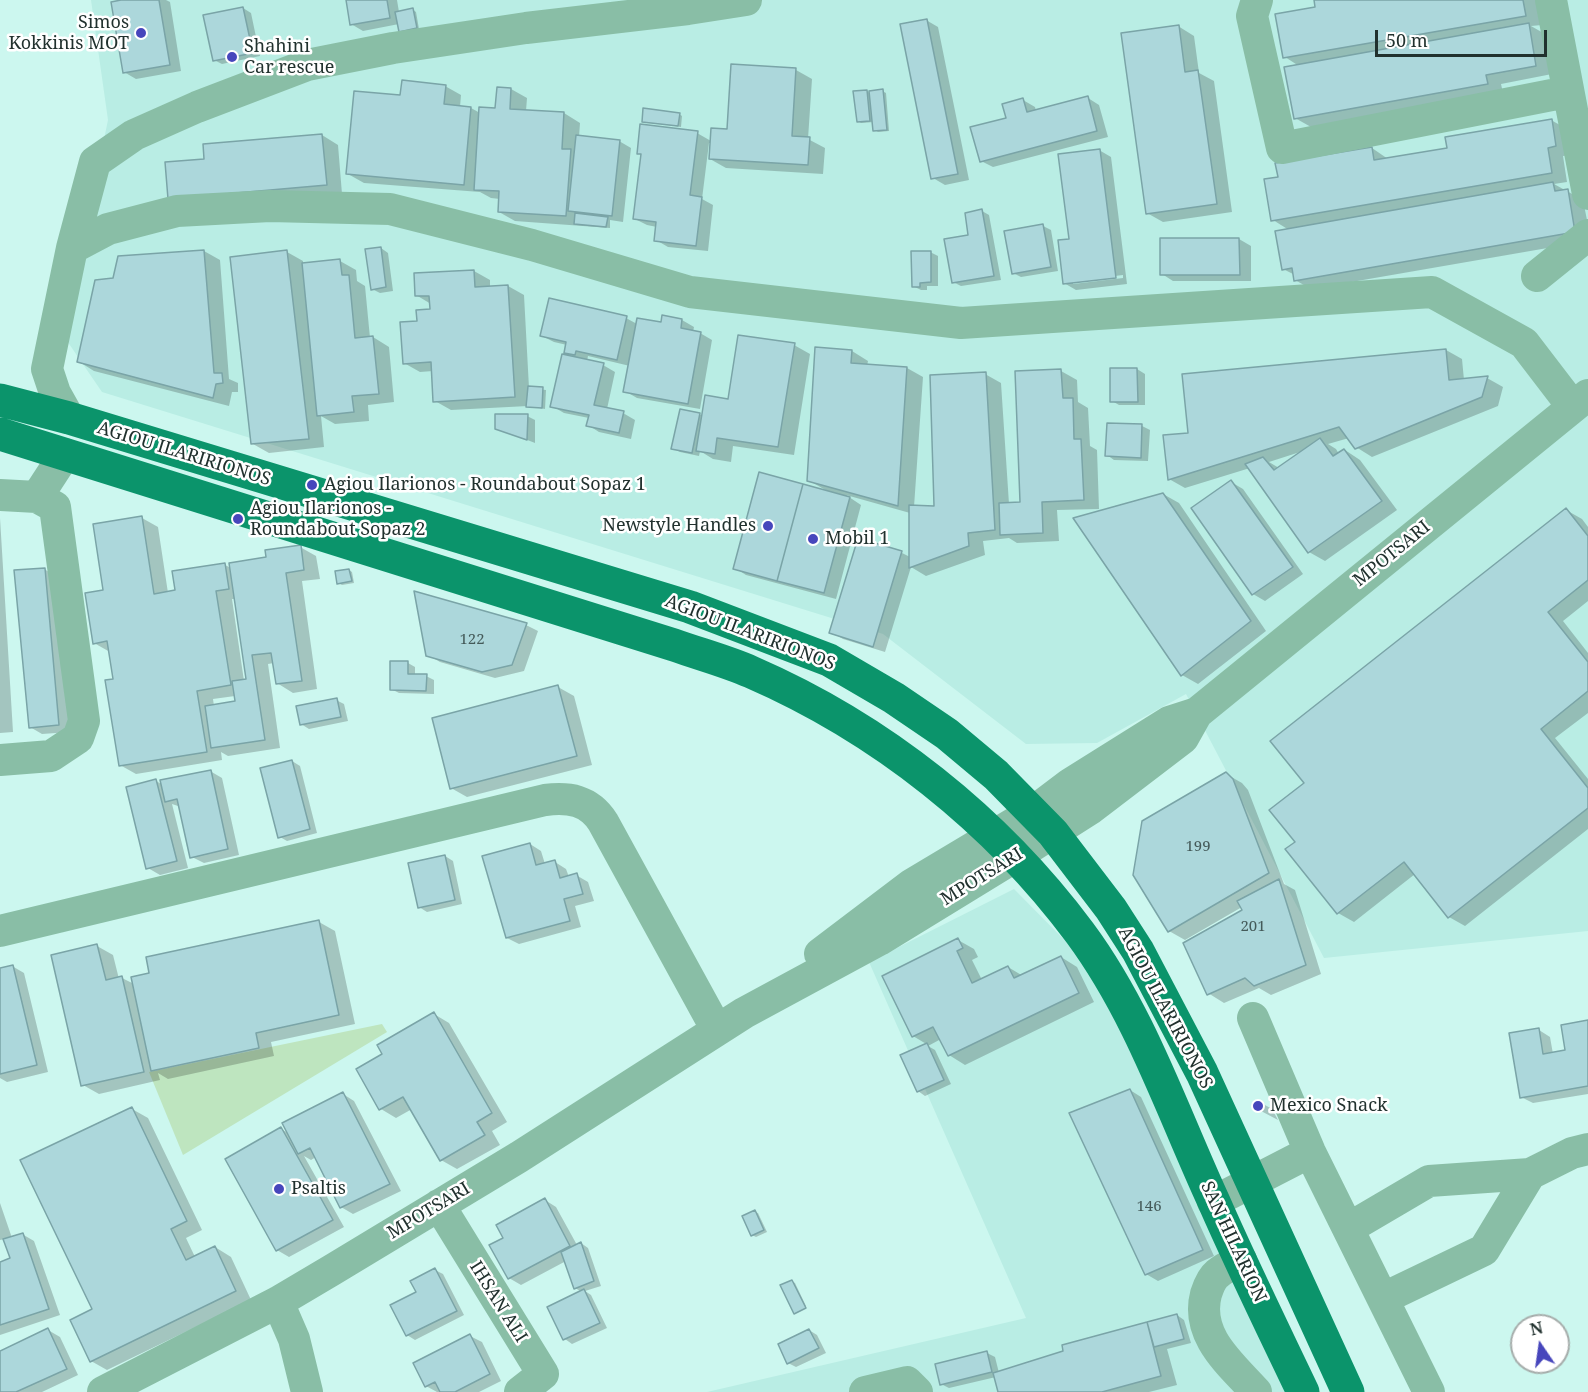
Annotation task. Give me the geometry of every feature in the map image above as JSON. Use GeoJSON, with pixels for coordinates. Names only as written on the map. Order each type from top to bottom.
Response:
{"type":"FeatureCollection","features":[{"type":"Feature","properties":{"kind":"main road","name":"AGIOU ILARIRIONOS"},"geometry":{"type":"LineString","coordinates":[[0,400],[69,418],[690,607],[829,660],[894,698],[947,734],[996,775],[1043,823],[1110,909],[1138,951],[1202,1073],[1348,1392]]}},
{"type":"Feature","properties":{"kind":"main road","name":"AGIOU ILARIRIONOS"},"geometry":{"type":"LineString","coordinates":[[0,434],[674,645],[749,671],[802,696],[857,727],[955,800],[1005,846],[1081,933],[1136,1025],[1167,1090]]}},
{"type":"Feature","properties":{"kind":"main road","name":"SAN HILARION"},"geometry":{"type":"LineString","coordinates":[[1167,1090],[1213,1202],[1303,1392]]}},
{"type":"Feature","properties":{"kind":"street"},"geometry":{"type":"LineString","coordinates":[[69,418],[55,393],[47,369],[72,248],[95,162],[134,135],[197,107],[307,64],[393,48],[526,28],[746,0]]}},
{"type":"Feature","properties":{"kind":"street"},"geometry":{"type":"LineString","coordinates":[[1257,0],[1252,16],[1282,148],[1576,102]]}},
{"type":"Feature","properties":{"kind":"street"},"geometry":{"type":"LineString","coordinates":[[1551,0],[1576,102],[1588,194]]}},
{"type":"Feature","properties":{"kind":"street"},"geometry":{"type":"LineString","coordinates":[[72,248],[108,229],[177,211],[270,206],[390,209],[532,245],[690,292],[961,323],[1432,292],[1524,343],[1581,401]]}},
{"type":"Feature","properties":{"kind":"street"},"geometry":{"type":"LineString","coordinates":[[1537,276],[1588,235]]}},
{"type":"Feature","properties":{"kind":"street"},"geometry":{"type":"LineString","coordinates":[[0,400],[26,388],[47,369]]}},
{"type":"Feature","properties":{"kind":"street","name":"MPOTSARI"},"geometry":{"type":"LineString","coordinates":[[103,1392],[278,1302],[519,1156],[744,1013],[911,885],[1005,846],[1043,823],[1090,809],[1183,738],[1197,713],[1581,401]]}},
{"type":"Feature","properties":{"kind":"street"},"geometry":{"type":"LineString","coordinates":[[37,497],[65,454]]}},
{"type":"Feature","properties":{"kind":"street"},"geometry":{"type":"LineString","coordinates":[[0,495],[37,497],[55,507],[84,721],[78,738],[51,756],[0,760]]}},
{"type":"Feature","properties":{"kind":"street"},"geometry":{"type":"LineString","coordinates":[[0,931],[545,800],[571,799],[590,807],[603,822],[717,1030]]}},
{"type":"Feature","properties":{"kind":"street"},"geometry":{"type":"LineString","coordinates":[[1254,1018],[1310,1152],[1429,1392]]}},
{"type":"Feature","properties":{"kind":"street"},"geometry":{"type":"LineString","coordinates":[[1348,1228],[1429,1181],[1530,1174],[1572,1153],[1588,1149]]}},
{"type":"Feature","properties":{"kind":"street"},"geometry":{"type":"LineString","coordinates":[[1213,1202],[1310,1152]]}},
{"type":"Feature","properties":{"kind":"street"},"geometry":{"type":"LineString","coordinates":[[1384,1298],[1484,1250],[1530,1174]]}},
{"type":"Feature","properties":{"kind":"street","name":"IHSAN ALI"},"geometry":{"type":"LineString","coordinates":[[439,1205],[543,1374],[520,1392]]}},
{"type":"Feature","properties":{"kind":"street"},"geometry":{"type":"LineString","coordinates":[[1241,1260],[1215,1275],[1207,1290],[1203,1306],[1204,1320],[1213,1342],[1256,1392]]}},
{"type":"Feature","properties":{"kind":"street"},"geometry":{"type":"LineString","coordinates":[[278,1302],[294,1340],[307,1392]]}},
{"type":"Feature","properties":{"kind":"street"},"geometry":{"type":"LineString","coordinates":[[865,1392],[907,1382],[917,1392]]}},
{"type":"Feature","properties":{"kind":"shaded area"},"geometry":{"type":"Polygon","coordinates":[[[91,0],[1588,0],[1588,931],[1324,958],[1186,694],[1097,743],[1026,744],[883,634],[102,392],[63,335],[108,120],[91,0]]]}},
{"type":"Feature","properties":{"kind":"shaded area"},"geometry":{"type":"Polygon","coordinates":[[[1014,889],[1094,970],[1286,1392],[707,1392],[1026,1318],[869,962],[1014,889]]]}},
{"type":"Feature","properties":{"kind":"green space"},"geometry":{"type":"Polygon","coordinates":[[[382,1024],[387,1032],[183,1155],[149,1072],[382,1024]]]}},
{"type":"Feature","properties":{"kind":"building"},"geometry":{"type":"Polygon","coordinates":[[[159,0],[170,65],[123,73],[111,2],[159,0]]]}},
{"type":"Feature","properties":{"kind":"building"},"geometry":{"type":"Polygon","coordinates":[[[346,0],[387,0],[390,18],[350,25],[346,0]]]}},
{"type":"Feature","properties":{"kind":"building"},"geometry":{"type":"Polygon","coordinates":[[[1314,0],[1523,0],[1526,16],[1283,58],[1275,14],[1315,7],[1314,0]]]}},
{"type":"Feature","properties":{"kind":"building"},"geometry":{"type":"Polygon","coordinates":[[[243,7],[253,53],[213,61],[203,15],[243,7]]]}},
{"type":"Feature","properties":{"kind":"building"},"geometry":{"type":"Polygon","coordinates":[[[413,8],[417,28],[399,32],[395,12],[413,8]]]}},
{"type":"Feature","properties":{"kind":"building"},"geometry":{"type":"Polygon","coordinates":[[[927,19],[958,174],[931,179],[900,24],[927,19]]]}},
{"type":"Feature","properties":{"kind":"building"},"geometry":{"type":"Polygon","coordinates":[[[1529,23],[1536,66],[1486,75],[1488,84],[1294,119],[1284,67],[1529,23]]]}},
{"type":"Feature","properties":{"kind":"building"},"geometry":{"type":"Polygon","coordinates":[[[1179,25],[1185,72],[1198,70],[1217,204],[1146,214],[1121,33],[1179,25]]]}},
{"type":"Feature","properties":{"kind":"building"},"geometry":{"type":"Polygon","coordinates":[[[731,64],[796,68],[792,136],[810,137],[808,165],[709,159],[711,128],[727,129],[731,64]]]}},
{"type":"Feature","properties":{"kind":"building"},"geometry":{"type":"Polygon","coordinates":[[[402,80],[446,85],[444,104],[471,107],[464,185],[346,174],[354,91],[400,95],[402,80]]]}},
{"type":"Feature","properties":{"kind":"building"},"geometry":{"type":"Polygon","coordinates":[[[497,87],[511,88],[510,109],[564,112],[562,149],[571,149],[566,216],[498,212],[499,191],[474,190],[479,107],[495,108],[497,87]]]}},
{"type":"Feature","properties":{"kind":"building"},"geometry":{"type":"Polygon","coordinates":[[[883,89],[887,130],[873,131],[869,91],[883,89]]]}},
{"type":"Feature","properties":{"kind":"building"},"geometry":{"type":"Polygon","coordinates":[[[867,90],[870,121],[857,122],[853,91],[867,90]]]}},
{"type":"Feature","properties":{"kind":"building"},"geometry":{"type":"Polygon","coordinates":[[[1088,96],[1097,131],[980,162],[970,127],[1006,118],[1002,104],[1023,98],[1027,112],[1088,96]]]}},
{"type":"Feature","properties":{"kind":"building"},"geometry":{"type":"Polygon","coordinates":[[[643,108],[680,113],[678,126],[642,122],[643,108]]]}},
{"type":"Feature","properties":{"kind":"building"},"geometry":{"type":"Polygon","coordinates":[[[1552,119],[1556,146],[1548,148],[1552,173],[1271,221],[1264,179],[1278,177],[1275,163],[1372,147],[1374,160],[1447,148],[1445,137],[1552,119]]]}},
{"type":"Feature","properties":{"kind":"building"},"geometry":{"type":"Polygon","coordinates":[[[640,124],[698,131],[690,195],[702,197],[696,246],[654,241],[656,222],[633,219],[641,154],[637,154],[640,124]]]}},
{"type":"Feature","properties":{"kind":"building"},"geometry":{"type":"Polygon","coordinates":[[[322,134],[327,185],[168,199],[165,162],[204,159],[203,144],[322,134]]]}},
{"type":"Feature","properties":{"kind":"building"},"geometry":{"type":"Polygon","coordinates":[[[576,135],[620,140],[612,216],[568,211],[576,135]]]}},
{"type":"Feature","properties":{"kind":"building"},"geometry":{"type":"Polygon","coordinates":[[[1100,149],[1116,278],[1063,284],[1058,240],[1069,239],[1058,154],[1100,149]]]}},
{"type":"Feature","properties":{"kind":"building"},"geometry":{"type":"Polygon","coordinates":[[[1553,182],[1555,191],[1568,189],[1575,232],[1294,281],[1292,268],[1282,270],[1275,231],[1553,182]]]}},
{"type":"Feature","properties":{"kind":"building"},"geometry":{"type":"Polygon","coordinates":[[[982,209],[994,276],[952,283],[944,239],[968,235],[965,213],[982,209]]]}},
{"type":"Feature","properties":{"kind":"building"},"geometry":{"type":"Polygon","coordinates":[[[575,213],[608,217],[606,227],[574,224],[575,213]]]}},
{"type":"Feature","properties":{"kind":"building"},"geometry":{"type":"Polygon","coordinates":[[[1043,224],[1051,267],[1012,274],[1004,231],[1043,224]]]}},
{"type":"Feature","properties":{"kind":"building"},"geometry":{"type":"Polygon","coordinates":[[[1160,238],[1239,238],[1240,275],[1160,275],[1160,238]]]}},
{"type":"Feature","properties":{"kind":"building"},"geometry":{"type":"Polygon","coordinates":[[[381,247],[386,287],[371,290],[365,249],[381,247]]]}},
{"type":"Feature","properties":{"kind":"building"},"geometry":{"type":"Polygon","coordinates":[[[204,250],[214,373],[222,373],[223,383],[216,384],[213,398],[77,362],[95,280],[113,278],[118,256],[204,250]]]}},
{"type":"Feature","properties":{"kind":"building"},"geometry":{"type":"Polygon","coordinates":[[[287,250],[309,439],[251,444],[230,257],[287,250]]]}},
{"type":"Feature","properties":{"kind":"building"},"geometry":{"type":"Polygon","coordinates":[[[911,251],[931,251],[931,282],[920,283],[920,287],[912,287],[911,251]]]}},
{"type":"Feature","properties":{"kind":"building"},"geometry":{"type":"Polygon","coordinates":[[[340,259],[342,275],[349,275],[355,338],[373,336],[379,394],[352,396],[354,412],[317,416],[302,263],[340,259]]]}},
{"type":"Feature","properties":{"kind":"building"},"geometry":{"type":"Polygon","coordinates":[[[474,270],[475,287],[508,285],[515,397],[433,402],[431,362],[403,364],[400,322],[417,321],[416,310],[430,309],[429,296],[415,296],[414,273],[474,270]]]}},
{"type":"Feature","properties":{"kind":"building"},"geometry":{"type":"Polygon","coordinates":[[[549,298],[627,316],[617,360],[576,351],[575,355],[564,353],[566,342],[540,336],[549,298]]]}},
{"type":"Feature","properties":{"kind":"building"},"geometry":{"type":"Polygon","coordinates":[[[662,315],[682,319],[681,328],[701,332],[688,404],[623,392],[637,318],[661,322],[662,315]]]}},
{"type":"Feature","properties":{"kind":"building"},"geometry":{"type":"Polygon","coordinates":[[[738,335],[795,343],[778,447],[717,438],[715,454],[696,451],[705,395],[728,399],[738,335]]]}},
{"type":"Feature","properties":{"kind":"building"},"geometry":{"type":"Polygon","coordinates":[[[815,347],[852,350],[851,363],[907,367],[898,506],[807,481],[815,347]]]}},
{"type":"Feature","properties":{"kind":"building"},"geometry":{"type":"Polygon","coordinates":[[[1446,349],[1449,380],[1488,376],[1482,397],[1355,449],[1339,427],[1168,480],[1163,435],[1188,433],[1182,374],[1446,349]]]}},
{"type":"Feature","properties":{"kind":"building"},"geometry":{"type":"Polygon","coordinates":[[[562,354],[604,363],[594,405],[624,411],[619,433],[586,426],[589,415],[550,407],[562,354]]]}},
{"type":"Feature","properties":{"kind":"building"},"geometry":{"type":"Polygon","coordinates":[[[1110,368],[1137,368],[1138,402],[1110,402],[1110,368]]]}},
{"type":"Feature","properties":{"kind":"building"},"geometry":{"type":"Polygon","coordinates":[[[1061,369],[1063,398],[1073,398],[1074,439],[1081,439],[1084,500],[1042,502],[1043,533],[1000,535],[999,503],[1020,502],[1015,371],[1061,369]]]}},
{"type":"Feature","properties":{"kind":"building"},"geometry":{"type":"Polygon","coordinates":[[[986,372],[995,530],[968,533],[969,546],[909,568],[909,505],[934,506],[930,375],[986,372]]]}},
{"type":"Feature","properties":{"kind":"building"},"geometry":{"type":"Polygon","coordinates":[[[528,386],[543,387],[542,408],[526,407],[528,386]]]}},
{"type":"Feature","properties":{"kind":"building"},"geometry":{"type":"Polygon","coordinates":[[[680,409],[700,413],[692,453],[671,449],[680,409]]]}},
{"type":"Feature","properties":{"kind":"building"},"geometry":{"type":"Polygon","coordinates":[[[495,414],[528,414],[527,440],[495,429],[495,414]]]}},
{"type":"Feature","properties":{"kind":"building"},"geometry":{"type":"Polygon","coordinates":[[[1107,423],[1142,424],[1141,458],[1105,456],[1107,423]]]}},
{"type":"Feature","properties":{"kind":"building"},"geometry":{"type":"Polygon","coordinates":[[[1320,438],[1333,456],[1344,449],[1382,501],[1308,553],[1245,464],[1263,457],[1274,470],[1320,438]]]}},
{"type":"Feature","properties":{"kind":"building","name":"Newstyle Handles"},"geometry":{"type":"Polygon","coordinates":[[[759,472],[803,484],[777,581],[733,569],[759,472]]]}},
{"type":"Feature","properties":{"kind":"building"},"geometry":{"type":"Polygon","coordinates":[[[1231,480],[1293,567],[1252,595],[1191,508],[1231,480]]]}},
{"type":"Feature","properties":{"kind":"building","name":"Mobil 1"},"geometry":{"type":"Polygon","coordinates":[[[803,484],[850,497],[824,593],[777,581],[803,484]]]}},
{"type":"Feature","properties":{"kind":"building"},"geometry":{"type":"Polygon","coordinates":[[[1163,493],[1251,621],[1181,676],[1073,518],[1163,493]]]}},
{"type":"Feature","properties":{"kind":"building"},"geometry":{"type":"Polygon","coordinates":[[[1566,508],[1588,536],[1588,580],[1548,612],[1588,662],[1588,691],[1541,729],[1588,788],[1588,808],[1448,918],[1404,862],[1337,914],[1285,849],[1295,842],[1269,810],[1304,783],[1270,741],[1566,508]]]}},
{"type":"Feature","properties":{"kind":"building"},"geometry":{"type":"Polygon","coordinates":[[[142,516],[154,594],[175,590],[172,571],[225,563],[229,589],[216,591],[231,685],[197,691],[207,752],[119,766],[105,680],[113,679],[107,641],[93,644],[85,593],[103,590],[93,524],[142,516]]]}},
{"type":"Feature","properties":{"kind":"building"},"geometry":{"type":"Polygon","coordinates":[[[858,538],[902,551],[873,647],[829,633],[858,538]]]}},
{"type":"Feature","properties":{"kind":"building"},"geometry":{"type":"Polygon","coordinates":[[[301,545],[304,570],[286,573],[302,681],[276,684],[271,653],[252,655],[265,740],[211,748],[205,706],[235,701],[232,681],[246,679],[229,563],[266,557],[265,550],[301,545]]]}},
{"type":"Feature","properties":{"kind":"building"},"geometry":{"type":"Polygon","coordinates":[[[45,568],[59,725],[29,728],[14,570],[45,568]]]}},
{"type":"Feature","properties":{"kind":"building"},"geometry":{"type":"Polygon","coordinates":[[[349,569],[352,581],[337,584],[335,571],[349,569]]]}},
{"type":"Feature","properties":{"kind":"building"},"geometry":{"type":"Polygon","coordinates":[[[414,591],[527,623],[512,665],[482,672],[426,656],[414,591]]]}},
{"type":"Feature","properties":{"kind":"building"},"geometry":{"type":"Polygon","coordinates":[[[390,661],[408,661],[408,674],[427,674],[426,691],[390,690],[390,661]]]}},
{"type":"Feature","properties":{"kind":"building"},"geometry":{"type":"Polygon","coordinates":[[[558,685],[577,756],[450,789],[432,718],[558,685]]]}},
{"type":"Feature","properties":{"kind":"building"},"geometry":{"type":"Polygon","coordinates":[[[337,698],[341,717],[300,725],[296,706],[337,698]]]}},
{"type":"Feature","properties":{"kind":"building"},"geometry":{"type":"Polygon","coordinates":[[[292,760],[310,829],[278,838],[260,768],[292,760]]]}},
{"type":"Feature","properties":{"kind":"building"},"geometry":{"type":"Polygon","coordinates":[[[211,770],[228,849],[190,858],[177,799],[165,802],[160,780],[211,770]]]}},
{"type":"Feature","properties":{"kind":"building"},"geometry":{"type":"Polygon","coordinates":[[[1226,772],[1233,779],[1269,873],[1168,932],[1133,875],[1142,821],[1226,772]]]}},
{"type":"Feature","properties":{"kind":"building"},"geometry":{"type":"Polygon","coordinates":[[[156,779],[177,861],[146,869],[126,787],[156,779]]]}},
{"type":"Feature","properties":{"kind":"building"},"geometry":{"type":"Polygon","coordinates":[[[530,843],[536,865],[555,860],[560,878],[577,873],[583,894],[564,899],[570,921],[506,938],[482,856],[530,843]]]}},
{"type":"Feature","properties":{"kind":"building"},"geometry":{"type":"Polygon","coordinates":[[[445,855],[455,900],[418,908],[408,863],[445,855]]]}},
{"type":"Feature","properties":{"kind":"building"},"geometry":{"type":"Polygon","coordinates":[[[1279,879],[1306,965],[1254,986],[1245,978],[1207,995],[1183,943],[1242,910],[1237,901],[1279,879]]]}},
{"type":"Feature","properties":{"kind":"building"},"geometry":{"type":"Polygon","coordinates":[[[319,920],[339,1015],[256,1033],[259,1048],[151,1071],[131,977],[149,973],[146,957],[319,920]]]}},
{"type":"Feature","properties":{"kind":"building"},"geometry":{"type":"Polygon","coordinates":[[[958,938],[963,948],[957,951],[972,983],[1008,966],[1014,978],[1061,956],[1079,993],[948,1056],[933,1027],[912,1037],[882,976],[958,938]]]}},
{"type":"Feature","properties":{"kind":"building"},"geometry":{"type":"Polygon","coordinates":[[[97,944],[106,980],[122,976],[144,1072],[81,1086],[51,955],[97,944]]]}},
{"type":"Feature","properties":{"kind":"building"},"geometry":{"type":"Polygon","coordinates":[[[13,965],[37,1065],[0,1074],[0,968],[13,965]]]}},
{"type":"Feature","properties":{"kind":"building"},"geometry":{"type":"Polygon","coordinates":[[[434,1012],[492,1113],[477,1122],[485,1135],[440,1161],[403,1097],[379,1110],[356,1069],[382,1054],[377,1045],[434,1012]]]}},
{"type":"Feature","properties":{"kind":"building"},"geometry":{"type":"Polygon","coordinates":[[[1588,1020],[1588,1086],[1520,1098],[1509,1033],[1539,1028],[1543,1054],[1565,1050],[1561,1025],[1588,1020]]]}},
{"type":"Feature","properties":{"kind":"building"},"geometry":{"type":"Polygon","coordinates":[[[927,1043],[944,1080],[917,1092],[900,1055],[927,1043]]]}},
{"type":"Feature","properties":{"kind":"building"},"geometry":{"type":"Polygon","coordinates":[[[1130,1089],[1203,1250],[1145,1275],[1069,1113],[1130,1089]]]}},
{"type":"Feature","properties":{"kind":"building"},"geometry":{"type":"Polygon","coordinates":[[[343,1092],[390,1184],[340,1208],[310,1148],[298,1154],[282,1123],[343,1092]]]}},
{"type":"Feature","properties":{"kind":"building"},"geometry":{"type":"Polygon","coordinates":[[[132,1107],[187,1221],[171,1229],[186,1260],[215,1246],[236,1291],[90,1362],[70,1320],[92,1309],[20,1160],[132,1107]]]}},
{"type":"Feature","properties":{"kind":"building","name":"Psaltis"},"geometry":{"type":"Polygon","coordinates":[[[281,1127],[333,1220],[276,1251],[225,1159],[281,1127]]]}},
{"type":"Feature","properties":{"kind":"building"},"geometry":{"type":"Polygon","coordinates":[[[545,1198],[570,1246],[508,1279],[489,1245],[503,1238],[496,1225],[545,1198]]]}},
{"type":"Feature","properties":{"kind":"building"},"geometry":{"type":"Polygon","coordinates":[[[755,1210],[764,1230],[751,1236],[742,1216],[755,1210]]]}},
{"type":"Feature","properties":{"kind":"building"},"geometry":{"type":"Polygon","coordinates":[[[23,1233],[49,1309],[0,1325],[0,1262],[10,1258],[3,1239],[23,1233]]]}},
{"type":"Feature","properties":{"kind":"building"},"geometry":{"type":"Polygon","coordinates":[[[581,1242],[594,1281],[574,1289],[561,1252],[581,1242]]]}},
{"type":"Feature","properties":{"kind":"building"},"geometry":{"type":"Polygon","coordinates":[[[435,1268],[457,1311],[406,1336],[390,1305],[416,1292],[410,1281],[435,1268]]]}},
{"type":"Feature","properties":{"kind":"building"},"geometry":{"type":"Polygon","coordinates":[[[792,1280],[806,1308],[794,1314],[780,1285],[792,1280]]]}},
{"type":"Feature","properties":{"kind":"building"},"geometry":{"type":"Polygon","coordinates":[[[584,1289],[600,1323],[563,1340],[547,1307],[584,1289]]]}},
{"type":"Feature","properties":{"kind":"building"},"geometry":{"type":"Polygon","coordinates":[[[1177,1314],[1184,1339],[1154,1347],[1147,1322],[1177,1314]]]}},
{"type":"Feature","properties":{"kind":"building"},"geometry":{"type":"Polygon","coordinates":[[[1147,1322],[1161,1376],[1102,1392],[998,1392],[993,1373],[1063,1351],[1062,1345],[1147,1322]]]}},
{"type":"Feature","properties":{"kind":"building"},"geometry":{"type":"Polygon","coordinates":[[[48,1328],[67,1369],[16,1392],[0,1392],[0,1351],[48,1328]]]}},
{"type":"Feature","properties":{"kind":"building"},"geometry":{"type":"Polygon","coordinates":[[[809,1329],[819,1348],[787,1364],[778,1344],[809,1329]]]}},
{"type":"Feature","properties":{"kind":"building"},"geometry":{"type":"Polygon","coordinates":[[[470,1334],[490,1374],[455,1392],[440,1392],[435,1382],[425,1387],[413,1363],[470,1334]]]}},
{"type":"Feature","properties":{"kind":"building"},"geometry":{"type":"Polygon","coordinates":[[[987,1351],[992,1372],[940,1385],[935,1364],[987,1351]]]}},
{"type":"Feature","properties":{"kind":"place","name":"Simos Kokkinis MOT"},"geometry":{"type":"Point","coordinates":[141,33]}},
{"type":"Feature","properties":{"kind":"place","name":"Shahini Car rescue"},"geometry":{"type":"Point","coordinates":[232,57]}},
{"type":"Feature","properties":{"kind":"place","name":"Agiou Ilarionos - Roundabout Sopaz 1"},"geometry":{"type":"Point","coordinates":[312,485]}},
{"type":"Feature","properties":{"kind":"place","name":"Agiou Ilarionos - Roundabout Sopaz 2"},"geometry":{"type":"Point","coordinates":[238,519]}},
{"type":"Feature","properties":{"kind":"place","name":"Newstyle Handles"},"geometry":{"type":"Point","coordinates":[768,526]}},
{"type":"Feature","properties":{"kind":"place","name":"Mobil 1"},"geometry":{"type":"Point","coordinates":[813,539]}},
{"type":"Feature","properties":{"kind":"place","name":"Mexico Snack"},"geometry":{"type":"Point","coordinates":[1258,1106]}},
{"type":"Feature","properties":{"kind":"place","name":"Psaltis"},"geometry":{"type":"Point","coordinates":[279,1189]}}]}
